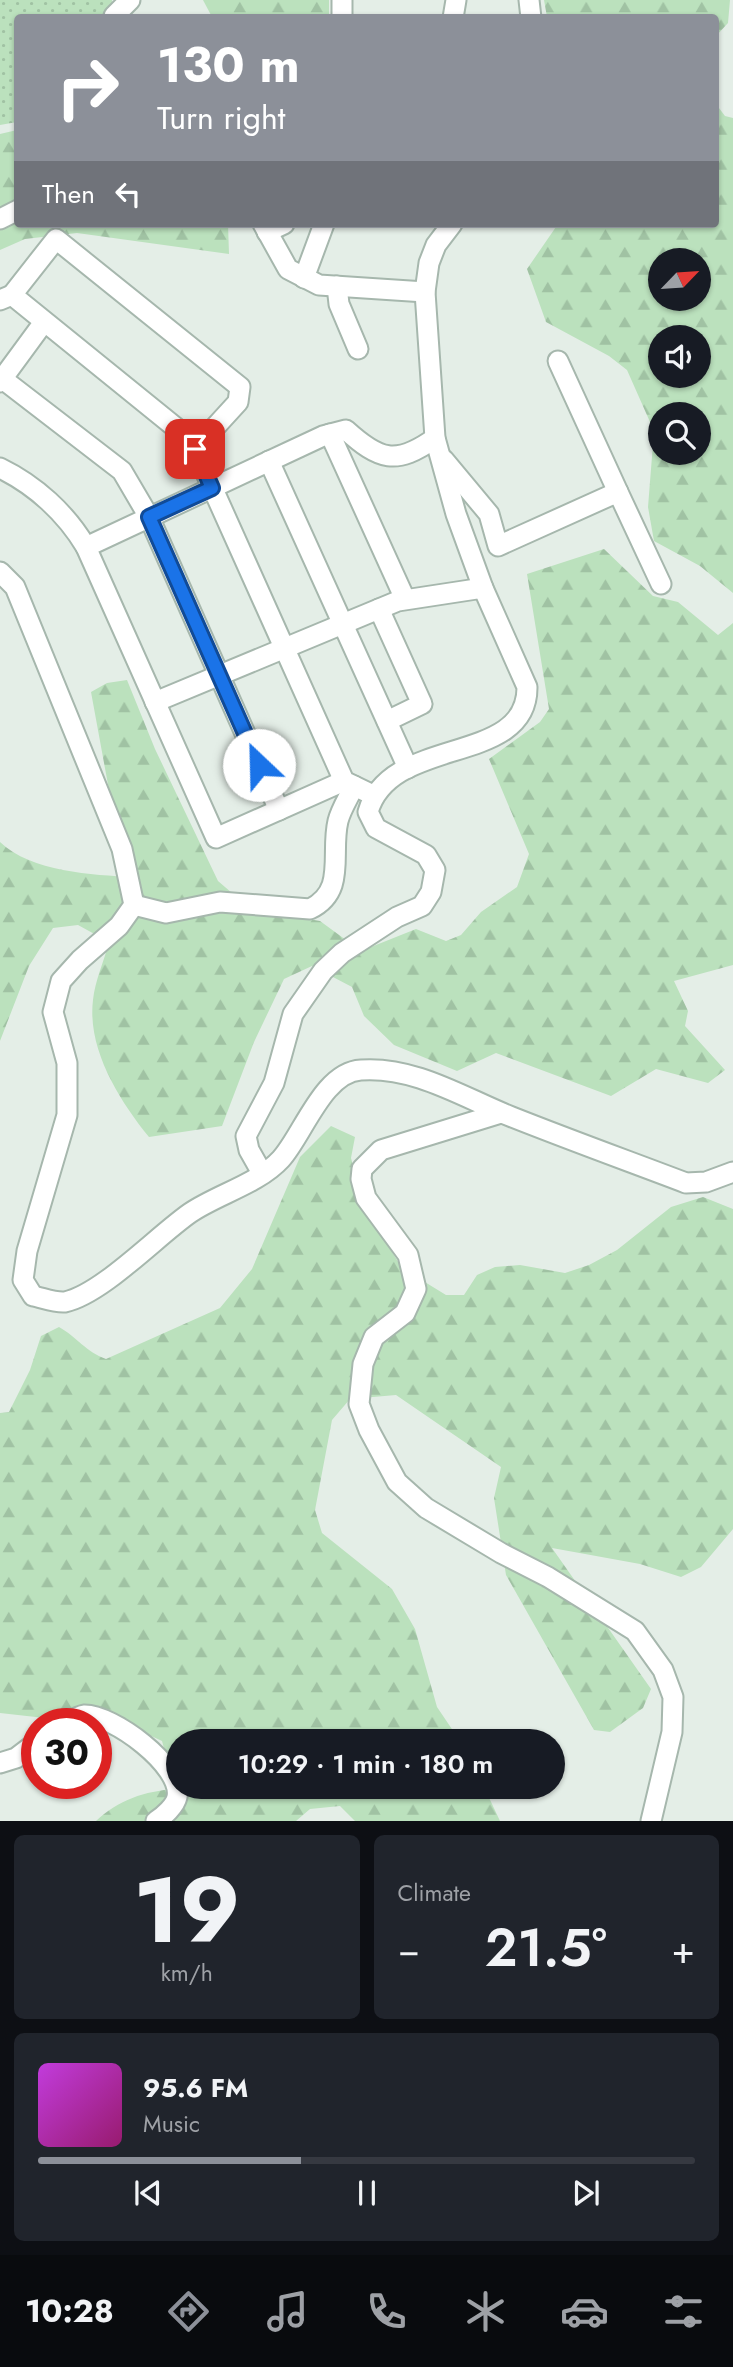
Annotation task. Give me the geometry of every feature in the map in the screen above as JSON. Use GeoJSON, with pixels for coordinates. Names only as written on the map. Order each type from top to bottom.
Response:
{"type":"FeatureCollection","features":[{"type":"Feature","properties":{"kind":"street"},"geometry":{"type":"LineString","coordinates":[[271,228],[288,269],[319,285],[425,292]]}},
{"type":"Feature","properties":{"kind":"street"},"geometry":{"type":"LineString","coordinates":[[303,278],[322,228]]}},
{"type":"Feature","properties":{"kind":"street"},"geometry":{"type":"LineString","coordinates":[[262,1173],[249,1150],[246,1136],[274,1083],[293,1014],[323,971],[342,953],[397,917],[422,906],[430,892],[435,870],[426,855],[376,828],[368,812],[373,795],[387,778],[437,755],[482,743],[504,731],[520,716],[527,700],[527,687],[483,588],[456,514],[437,446],[425,292],[429,263],[436,245],[449,228]]}},
{"type":"Feature","properties":{"kind":"street"},"geometry":{"type":"LineString","coordinates":[[195,449],[238,402],[240,387],[56,239],[6,297],[44,322],[191,440],[212,488],[284,648],[349,783],[373,795]]}},
{"type":"Feature","properties":{"kind":"street"},"geometry":{"type":"LineString","coordinates":[[337,286],[339,304],[358,349]]}},
{"type":"Feature","properties":{"kind":"street"},"geometry":{"type":"LineString","coordinates":[[44,322],[1,379],[122,471],[149,517],[279,810]]}},
{"type":"Feature","properties":{"kind":"street"},"geometry":{"type":"LineString","coordinates":[[558,361],[661,584]]}},
{"type":"Feature","properties":{"kind":"street"},"geometry":{"type":"LineString","coordinates":[[86,547],[330,434],[346,430],[366,448],[391,458],[437,446]]}},
{"type":"Feature","properties":{"kind":"street"},"geometry":{"type":"LineString","coordinates":[[330,434],[405,599]]}},
{"type":"Feature","properties":{"kind":"street"},"geometry":{"type":"LineString","coordinates":[[437,446],[489,514],[498,546],[618,492]]}},
{"type":"Feature","properties":{"kind":"street"},"geometry":{"type":"LineString","coordinates":[[269,461],[408,768]]}},
{"type":"Feature","properties":{"kind":"street"},"geometry":{"type":"LineString","coordinates":[[0,468],[19,477],[71,522],[86,547],[216,838],[349,783]]}},
{"type":"Feature","properties":{"kind":"street"},"geometry":{"type":"LineString","coordinates":[[0,572],[15,587],[122,849],[134,905],[119,926],[80,960],[61,981],[52,1012],[66,1063],[67,1115],[27,1251],[23,1280],[33,1296],[65,1301],[96,1287],[192,1212],[262,1173],[281,1159],[314,1106],[339,1080],[359,1069],[397,1073],[445,1087],[501,1113],[686,1183],[706,1182],[733,1172]]}},
{"type":"Feature","properties":{"kind":"street"},"geometry":{"type":"LineString","coordinates":[[155,702],[405,599],[483,588]]}},
{"type":"Feature","properties":{"kind":"street"},"geometry":{"type":"LineString","coordinates":[[379,609],[422,704],[387,721]]}},
{"type":"Feature","properties":{"kind":"street"},"geometry":{"type":"LineString","coordinates":[[134,905],[166,913],[219,902],[310,909],[322,903],[334,886],[338,821],[349,783]]}},
{"type":"Feature","properties":{"kind":"street"},"geometry":{"type":"LineString","coordinates":[[501,1113],[381,1150],[362,1169],[361,1179],[366,1198],[408,1255],[416,1289],[405,1313],[374,1337],[363,1364],[359,1404],[369,1430],[397,1482],[426,1508],[501,1553],[548,1577],[635,1631],[663,1670],[673,1697],[672,1732],[651,1821]]}},
{"type":"Feature","properties":{"kind":"street"},"geometry":{"type":"LineString","coordinates":[[112,1722],[165,1765],[176,1781],[177,1798],[166,1814],[156,1821]]}},
{"type":"Feature","properties":{"kind":"street"},"geometry":{"type":"LineString","coordinates":[[0,1763],[21,1754]]}},
{"type":"Feature","properties":{"kind":"green space"},"geometry":{"type":"Polygon","coordinates":[[[0,0],[112,0],[114,14],[14,14],[14,123],[0,125],[0,0]]]}},
{"type":"Feature","properties":{"kind":"green space"},"geometry":{"type":"Polygon","coordinates":[[[203,0],[329,0],[329,14],[210,14],[203,0]]]}},
{"type":"Feature","properties":{"kind":"green space"},"geometry":{"type":"Polygon","coordinates":[[[544,0],[730,0],[728,23],[719,33],[719,14],[546,14],[544,0]]]}},
{"type":"Feature","properties":{"kind":"green space"},"geometry":{"type":"Polygon","coordinates":[[[719,108],[725,116],[733,118],[733,593],[700,566],[654,541],[648,507],[651,465],[711,465],[711,402],[648,402],[648,417],[627,370],[609,356],[546,322],[527,269],[555,228],[719,228],[719,108]]]}},
{"type":"Feature","properties":{"kind":"green space"},"geometry":{"type":"Polygon","coordinates":[[[14,131],[14,228],[228,228],[229,254],[77,233],[25,239],[0,250],[0,134],[14,131]]]}},
{"type":"Feature","properties":{"kind":"green space"},"geometry":{"type":"Polygon","coordinates":[[[604,549],[653,596],[678,602],[718,635],[733,623],[733,965],[674,981],[688,1011],[685,1026],[725,1070],[708,1083],[656,1069],[611,1096],[496,1053],[457,1071],[394,1045],[364,1016],[352,987],[312,966],[284,979],[254,1042],[222,1126],[149,1137],[107,1073],[95,1037],[92,1018],[94,993],[109,942],[78,925],[53,928],[29,966],[0,1041],[0,842],[28,860],[45,866],[82,873],[133,877],[111,801],[91,692],[107,683],[127,680],[155,749],[218,881],[239,899],[258,910],[320,921],[361,951],[416,929],[446,941],[461,935],[481,912],[517,887],[529,854],[489,759],[540,722],[549,709],[527,574],[604,549]]]}},
{"type":"Feature","properties":{"kind":"green space"},"geometry":{"type":"Polygon","coordinates":[[[331,1126],[355,1137],[351,1158],[364,1207],[402,1268],[446,1295],[464,1295],[477,1275],[495,1267],[520,1265],[565,1273],[589,1265],[617,1250],[671,1207],[703,1197],[733,1209],[733,1529],[701,1567],[681,1577],[640,1564],[552,1548],[651,1689],[643,1708],[610,1732],[594,1730],[506,1575],[494,1498],[501,1467],[396,1395],[350,1399],[332,1420],[315,1510],[322,1533],[392,1589],[415,1629],[437,1707],[452,1729],[166,1729],[166,1756],[162,1741],[134,1728],[112,1726],[112,1708],[21,1708],[21,1715],[0,1713],[0,1413],[9,1412],[30,1370],[41,1336],[59,1327],[106,1359],[220,1308],[252,1269],[300,1157],[331,1126]]]}},
{"type":"Feature","properties":{"kind":"green space"},"geometry":{"type":"Polygon","coordinates":[[[166,1790],[166,1799],[490,1799],[500,1821],[355,1821],[340,1806],[310,1809],[296,1821],[96,1821],[113,1807],[153,1792],[166,1790]]]}},
{"type":"Feature","properties":{"kind":"route"},"geometry":{"type":"LineString","coordinates":[[195,449],[212,488],[149,517],[259,765]]}}]}
